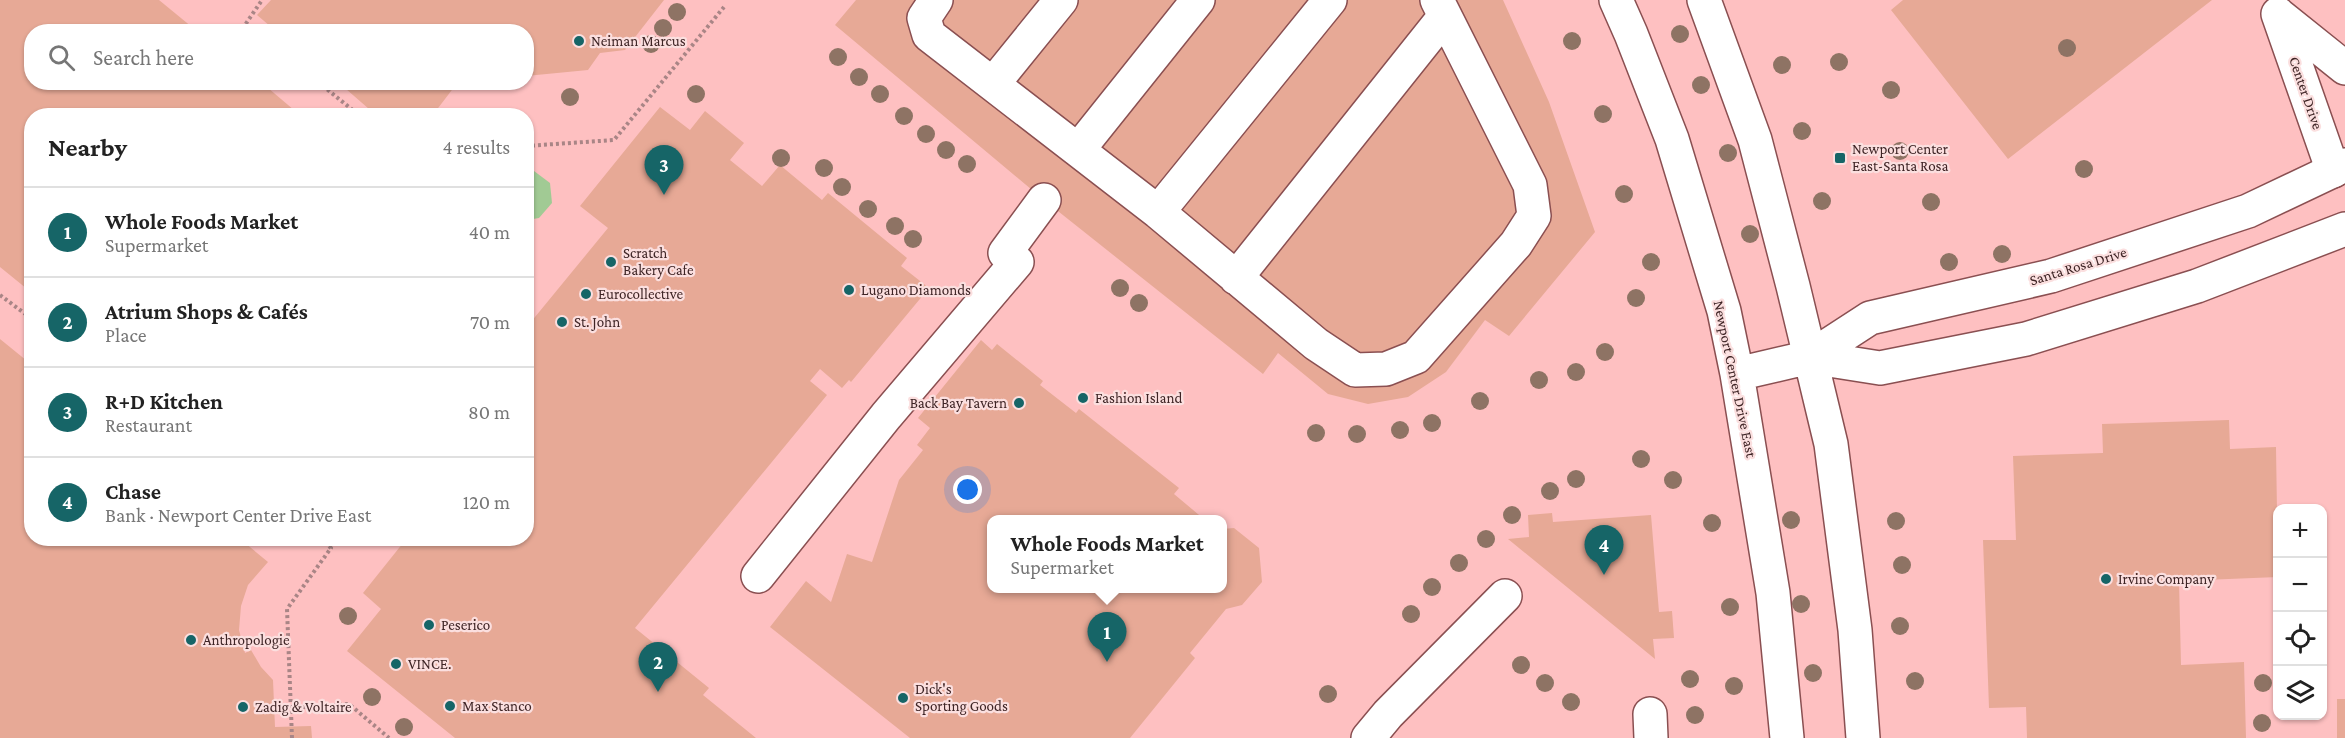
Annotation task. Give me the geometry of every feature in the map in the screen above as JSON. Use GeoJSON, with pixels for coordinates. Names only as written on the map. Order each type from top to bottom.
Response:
{"type":"FeatureCollection","features":[{"type":"Feature","properties":{"kind":"main road"},"geometry":{"type":"LineString","coordinates":[[936,0],[924,18],[929,35],[1158,212],[1236,278],[1316,344],[1355,370],[1386,369],[1416,357],[1516,244],[1534,216],[1530,185],[1441,8],[1236,278]]}},
{"type":"Feature","properties":{"kind":"main road"},"geometry":{"type":"LineString","coordinates":[[993,84],[1061,0]]}},
{"type":"Feature","properties":{"kind":"main road"},"geometry":{"type":"LineString","coordinates":[[1078,150],[1198,0]]}},
{"type":"Feature","properties":{"kind":"main road"},"geometry":{"type":"LineString","coordinates":[[1158,212],[1330,0]]}},
{"type":"Feature","properties":{"kind":"main road","name":"Newport Center Drive East"},"geometry":{"type":"LineString","coordinates":[[1616,0],[1672,139],[1724,311],[1737,374],[1773,593],[1787,738]]}},
{"type":"Feature","properties":{"kind":"main road"},"geometry":{"type":"LineString","coordinates":[[1704,0],[1755,140],[1831,444],[1855,630],[1863,738]]}},
{"type":"Feature","properties":{"kind":"main road","name":"Center Drive"},"geometry":{"type":"LineString","coordinates":[[2273,7],[2345,68]]}},
{"type":"Feature","properties":{"kind":"main road","name":"Center Drive"},"geometry":{"type":"LineString","coordinates":[[2273,7],[2339,168]]}},
{"type":"Feature","properties":{"kind":"main road","name":"Santa Rosa Drive"},"geometry":{"type":"LineString","coordinates":[[1737,374],[1810,357],[1870,318],[2050,276],[2248,212],[2339,168]]}},
{"type":"Feature","properties":{"kind":"main road"},"geometry":{"type":"LineString","coordinates":[[758,576],[1011,257],[1044,200]]}},
{"type":"Feature","properties":{"kind":"main road","name":"Santa Rosa Drive"},"geometry":{"type":"LineString","coordinates":[[1810,357],[1880,368],[2026,339],[2197,286],[2345,229]]}},
{"type":"Feature","properties":{"kind":"main road"},"geometry":{"type":"LineString","coordinates":[[1368,738],[1388,714],[1505,596]]}},
{"type":"Feature","properties":{"kind":"path"},"geometry":{"type":"LineString","coordinates":[[246,24],[262,0]]}},
{"type":"Feature","properties":{"kind":"path"},"geometry":{"type":"LineString","coordinates":[[534,145],[614,140],[724,7]]}},
{"type":"Feature","properties":{"kind":"path"},"geometry":{"type":"LineString","coordinates":[[328,90],[350,108]]}},
{"type":"Feature","properties":{"kind":"path"},"geometry":{"type":"LineString","coordinates":[[0,295],[24,313]]}},
{"type":"Feature","properties":{"kind":"path"},"geometry":{"type":"LineString","coordinates":[[292,738],[287,609],[332,548],[329,546]]}},
{"type":"Feature","properties":{"kind":"path"},"geometry":{"type":"LineString","coordinates":[[291,708],[349,704],[389,738]]}},
{"type":"Feature","properties":{"kind":"shaded area","name":"Fashion Island"},"geometry":{"type":"Polygon","coordinates":[[[0,0],[2345,0],[2345,738],[0,738],[0,0]]]}},
{"type":"Feature","properties":{"kind":"shaded area"},"geometry":{"type":"Polygon","coordinates":[[[534,171],[550,183],[552,203],[539,218],[534,219],[534,171]]]}},
{"type":"Feature","properties":{"kind":"building"},"geometry":{"type":"Polygon","coordinates":[[[0,0],[159,0],[188,24],[24,24],[24,90],[270,90],[292,108],[24,108],[24,286],[0,267],[0,0]]]}},
{"type":"Feature","properties":{"kind":"building","name":"Neiman Marcus"},"geometry":{"type":"Polygon","coordinates":[[[271,0],[664,0],[625,50],[600,53],[588,70],[534,75],[534,24],[268,24],[257,15],[271,0]]]}},
{"type":"Feature","properties":{"kind":"building"},"geometry":{"type":"Polygon","coordinates":[[[856,0],[1503,0],[1549,102],[1595,232],[1509,336],[1485,320],[1446,372],[1408,397],[1368,404],[1328,394],[1278,353],[1263,374],[1044,200],[835,25],[856,0]]]}},
{"type":"Feature","properties":{"kind":"building"},"geometry":{"type":"Polygon","coordinates":[[[1903,0],[2212,0],[2008,159],[1891,10],[1903,0]]]}},
{"type":"Feature","properties":{"kind":"building"},"geometry":{"type":"Polygon","coordinates":[[[347,90],[452,90],[438,108],[368,108],[347,90]]]}},
{"type":"Feature","properties":{"kind":"building"},"geometry":{"type":"Polygon","coordinates":[[[660,107],[690,130],[705,111],[744,143],[730,160],[762,186],[780,165],[822,200],[828,193],[907,258],[901,266],[929,288],[851,382],[849,380],[842,388],[820,369],[810,381],[827,395],[635,628],[709,688],[703,695],[756,738],[455,738],[347,651],[381,609],[363,593],[401,546],[534,546],[534,318],[608,228],[580,206],[660,107]]]}},
{"type":"Feature","properties":{"kind":"building"},"geometry":{"type":"Polygon","coordinates":[[[0,339],[24,358],[24,546],[249,546],[268,562],[248,585],[241,606],[239,630],[245,653],[251,650],[261,667],[273,680],[275,727],[311,726],[312,738],[0,738],[0,339]]]}},
{"type":"Feature","properties":{"kind":"building"},"geometry":{"type":"Polygon","coordinates":[[[981,340],[992,350],[997,344],[1043,381],[1040,385],[1076,413],[1079,409],[1179,488],[1174,494],[1199,515],[987,515],[987,593],[1227,593],[1227,529],[1234,528],[1259,548],[1262,582],[1242,605],[1226,609],[1190,653],[1195,658],[1130,738],[910,738],[770,627],[806,581],[831,602],[847,554],[872,562],[899,480],[923,450],[917,445],[930,428],[918,418],[981,340]]]}},
{"type":"Feature","properties":{"kind":"building","name":"Irvine Company"},"geometry":{"type":"Polygon","coordinates":[[[2229,420],[2230,449],[2276,447],[2277,504],[2273,504],[2273,577],[2179,581],[2181,665],[2244,662],[2246,738],[2027,738],[2026,707],[1989,708],[1983,540],[2016,540],[2013,456],[2103,453],[2102,424],[2229,420]]]}},
{"type":"Feature","properties":{"kind":"building"},"geometry":{"type":"Polygon","coordinates":[[[1552,513],[1553,522],[1651,515],[1659,612],[1672,611],[1674,638],[1653,639],[1655,659],[1508,539],[1529,537],[1528,515],[1552,513]]]}},
{"type":"Feature","properties":{"kind":"building"},"geometry":{"type":"Polygon","coordinates":[[[2337,699],[2345,699],[2345,738],[2337,738],[2337,699]]]}},
{"type":"Feature","properties":{"kind":"place","name":"Neiman Marcus"},"geometry":{"type":"Point","coordinates":[579,41]}},
{"type":"Feature","properties":{"kind":"place","name":"Newport Center East-Santa Rosa"},"geometry":{"type":"Point","coordinates":[1840,158]}},
{"type":"Feature","properties":{"kind":"place","name":"R+D Kitchen"},"geometry":{"type":"Point","coordinates":[664,195]}},
{"type":"Feature","properties":{"kind":"place","name":"Scratch Bakery Cafe"},"geometry":{"type":"Point","coordinates":[611,262]}},
{"type":"Feature","properties":{"kind":"place","name":"Lugano Diamonds"},"geometry":{"type":"Point","coordinates":[849,290]}},
{"type":"Feature","properties":{"kind":"place","name":"Eurocollective"},"geometry":{"type":"Point","coordinates":[586,294]}},
{"type":"Feature","properties":{"kind":"place","name":"St. John"},"geometry":{"type":"Point","coordinates":[562,322]}},
{"type":"Feature","properties":{"kind":"place","name":"Fashion Island"},"geometry":{"type":"Point","coordinates":[1083,398]}},
{"type":"Feature","properties":{"kind":"place","name":"Back Bay Tavern"},"geometry":{"type":"Point","coordinates":[1019,403]}},
{"type":"Feature","properties":{"kind":"place","name":"Chase"},"geometry":{"type":"Point","coordinates":[1604,575]}},
{"type":"Feature","properties":{"kind":"place","name":"Irvine Company"},"geometry":{"type":"Point","coordinates":[2106,579]}},
{"type":"Feature","properties":{"kind":"place","name":"Peserico"},"geometry":{"type":"Point","coordinates":[429,625]}},
{"type":"Feature","properties":{"kind":"place","name":"Anthropologie"},"geometry":{"type":"Point","coordinates":[191,640]}},
{"type":"Feature","properties":{"kind":"place","name":"Whole Foods Market"},"geometry":{"type":"Point","coordinates":[1107,662]}},
{"type":"Feature","properties":{"kind":"place","name":"VINCE."},"geometry":{"type":"Point","coordinates":[396,664]}},
{"type":"Feature","properties":{"kind":"place","name":"Atrium Shops & Cafés"},"geometry":{"type":"Point","coordinates":[658,692]}},
{"type":"Feature","properties":{"kind":"place","name":"Dick's Sporting Goods"},"geometry":{"type":"Point","coordinates":[903,698]}},
{"type":"Feature","properties":{"kind":"place","name":"Max Stanco"},"geometry":{"type":"Point","coordinates":[450,706]}},
{"type":"Feature","properties":{"kind":"place","name":"Zadig & Voltaire"},"geometry":{"type":"Point","coordinates":[243,707]}}]}
